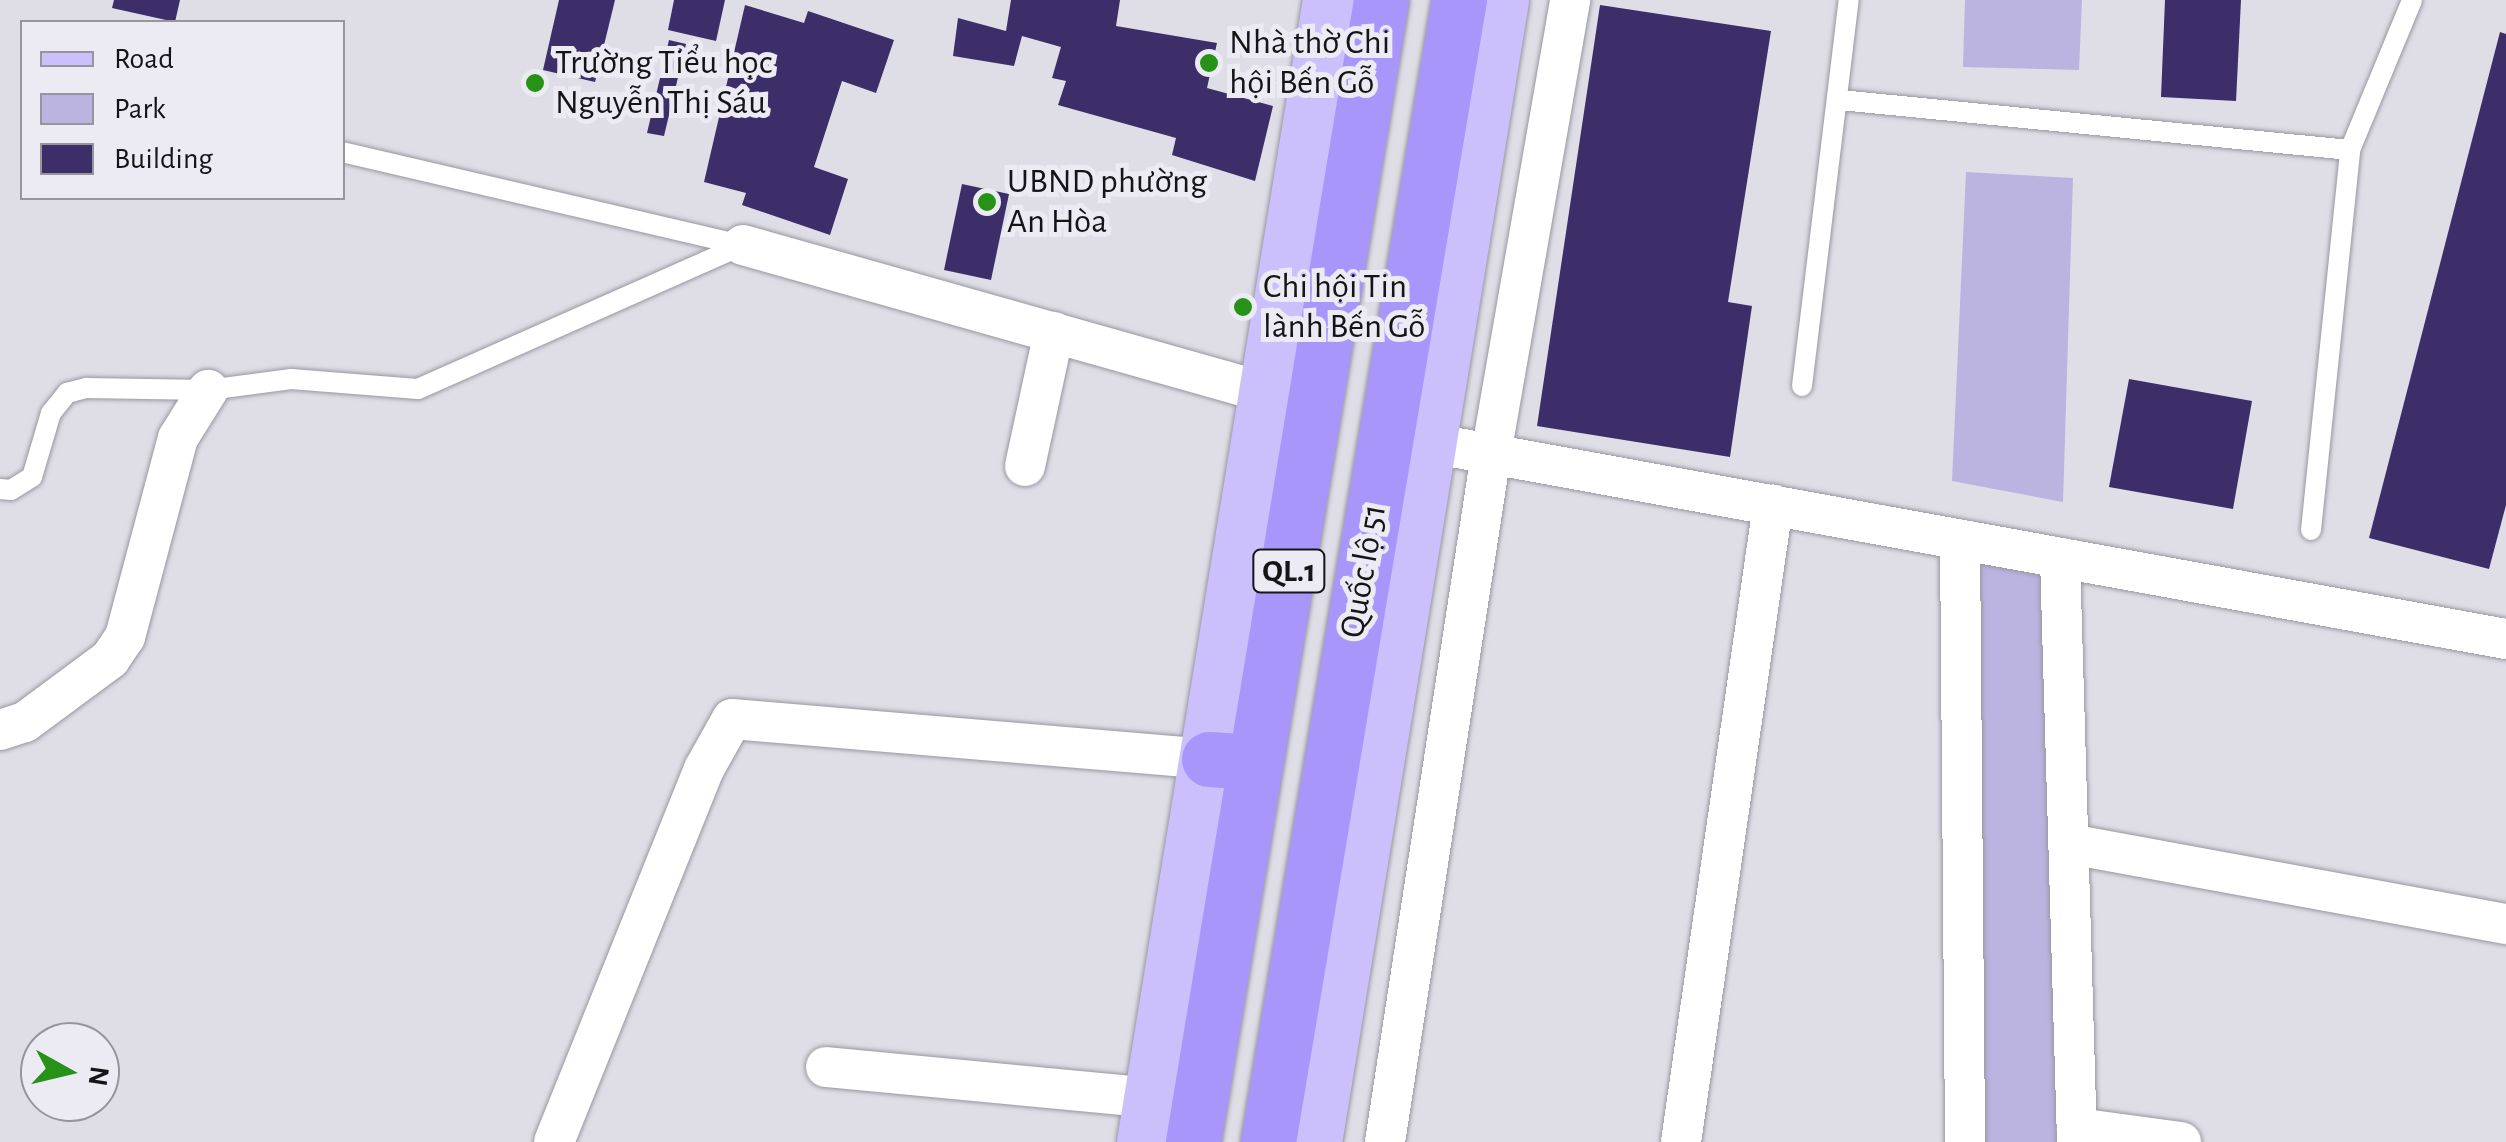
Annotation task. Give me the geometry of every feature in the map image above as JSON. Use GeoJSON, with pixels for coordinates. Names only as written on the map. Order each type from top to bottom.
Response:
{"type":"FeatureCollection","features":[{"type":"Feature","properties":{"kind":"highway","name":"QL.1"},"geometry":{"type":"LineString","coordinates":[[1194,1142],[1232,761],[1313,256],[1382,0]]}},
{"type":"Feature","properties":{"kind":"highway","name":"Quốc lộ 51"},"geometry":{"type":"LineString","coordinates":[[1268,1142],[1408,439],[1460,0]]}},
{"type":"Feature","properties":{"kind":"main road","name":"QL.1"},"geometry":{"type":"LineString","coordinates":[[1148,1120],[1232,761],[1264,392],[1313,256],[1330,0]]}},
{"type":"Feature","properties":{"kind":"main road","name":"Quốc lộ 51"},"geometry":{"type":"LineString","coordinates":[[1314,1142],[1408,439],[1502,0]]}},
{"type":"Feature","properties":{"kind":"street"},"geometry":{"type":"LineString","coordinates":[[1385,1142],[1491,454],[1570,0]]}},
{"type":"Feature","properties":{"kind":"street"},"geometry":{"type":"LineString","coordinates":[[743,244],[1264,392]]}},
{"type":"Feature","properties":{"kind":"street"},"geometry":{"type":"LineString","coordinates":[[1025,466],[1054,332]]}},
{"type":"Feature","properties":{"kind":"street"},"geometry":{"type":"LineString","coordinates":[[0,730],[54,701],[110,659],[125,637],[178,438],[208,390]]}},
{"type":"Feature","properties":{"kind":"street"},"geometry":{"type":"LineString","coordinates":[[1408,439],[2506,638]]}},
{"type":"Feature","properties":{"kind":"street"},"geometry":{"type":"LineString","coordinates":[[1681,1142],[1773,506]]}},
{"type":"Feature","properties":{"kind":"street"},"geometry":{"type":"LineString","coordinates":[[1960,540],[1966,1142]]}},
{"type":"Feature","properties":{"kind":"street"},"geometry":{"type":"LineString","coordinates":[[2060,558],[2077,1135],[2181,1142]]}},
{"type":"Feature","properties":{"kind":"street"},"geometry":{"type":"LineString","coordinates":[[554,1142],[704,769],[732,719],[1232,761]]}},
{"type":"Feature","properties":{"kind":"street"},"geometry":{"type":"LineString","coordinates":[[2070,844],[2506,924]]}},
{"type":"Feature","properties":{"kind":"street"},"geometry":{"type":"LineString","coordinates":[[826,1067],[1148,1120]]}},
{"type":"Feature","properties":{"kind":"lane"},"geometry":{"type":"LineString","coordinates":[[1802,386],[1840,100],[1849,0]]}},
{"type":"Feature","properties":{"kind":"lane"},"geometry":{"type":"LineString","coordinates":[[2311,530],[2350,150],[2412,0]]}},
{"type":"Feature","properties":{"kind":"lane"},"geometry":{"type":"LineString","coordinates":[[1840,100],[2350,150]]}},
{"type":"Feature","properties":{"kind":"lane"},"geometry":{"type":"LineString","coordinates":[[345,153],[743,244]]}},
{"type":"Feature","properties":{"kind":"lane"},"geometry":{"type":"LineString","coordinates":[[0,489],[11,490],[32,477],[51,413],[67,393],[86,388],[208,390],[290,379],[418,390],[743,244]]}},
{"type":"Feature","properties":{"kind":"green space"},"geometry":{"type":"Polygon","coordinates":[[[1965,0],[2082,0],[2079,70],[1963,67],[1965,0]]]}},
{"type":"Feature","properties":{"kind":"green space"},"geometry":{"type":"Polygon","coordinates":[[[1966,172],[2073,178],[2063,502],[1952,481],[1966,172]]]}},
{"type":"Feature","properties":{"kind":"green space"},"geometry":{"type":"Polygon","coordinates":[[[1974,556],[2048,569],[2064,1142],[1979,1142],[1974,556]]]}},
{"type":"Feature","properties":{"kind":"building"},"geometry":{"type":"Polygon","coordinates":[[[114,0],[180,0],[175,20],[112,8],[114,0]]]}},
{"type":"Feature","properties":{"kind":"building"},"geometry":{"type":"Polygon","coordinates":[[[559,0],[615,0],[595,82],[543,70],[559,0]]]}},
{"type":"Feature","properties":{"kind":"building"},"geometry":{"type":"Polygon","coordinates":[[[674,0],[725,0],[716,41],[668,30],[674,0]]]}},
{"type":"Feature","properties":{"kind":"building"},"geometry":{"type":"Polygon","coordinates":[[[1011,0],[1120,0],[1116,26],[1217,43],[1207,88],[1273,106],[1255,181],[1172,155],[1176,138],[1058,105],[1066,81],[1052,78],[1061,47],[1022,36],[1014,66],[953,56],[958,18],[1006,31],[1011,0]]]}},
{"type":"Feature","properties":{"kind":"building"},"geometry":{"type":"Polygon","coordinates":[[[2165,0],[2241,0],[2236,101],[2161,97],[2165,0]]]}},
{"type":"Feature","properties":{"kind":"building"},"geometry":{"type":"Polygon","coordinates":[[[745,5],[804,23],[808,11],[894,40],[876,93],[842,81],[814,167],[848,179],[830,235],[742,205],[746,193],[704,182],[745,5]]]}},
{"type":"Feature","properties":{"kind":"building"},"geometry":{"type":"Polygon","coordinates":[[[1600,5],[1771,31],[1728,302],[1752,306],[1730,457],[1537,426],[1600,5]]]}},
{"type":"Feature","properties":{"kind":"building"},"geometry":{"type":"Polygon","coordinates":[[[2500,32],[2506,34],[2506,505],[2489,569],[2369,538],[2500,32]]]}},
{"type":"Feature","properties":{"kind":"building"},"geometry":{"type":"Polygon","coordinates":[[[669,40],[686,44],[664,136],[647,133],[669,40]]]}},
{"type":"Feature","properties":{"kind":"building"},"geometry":{"type":"Polygon","coordinates":[[[962,184],[1009,194],[991,280],[944,270],[962,184]]]}},
{"type":"Feature","properties":{"kind":"building"},"geometry":{"type":"Polygon","coordinates":[[[2129,379],[2252,401],[2233,509],[2109,487],[2129,379]]]}},
{"type":"Feature","properties":{"kind":"place","name":"Nhà thờ Chi hội Bến Gỗ"},"geometry":{"type":"Point","coordinates":[1209,63]}},
{"type":"Feature","properties":{"kind":"place","name":"Trường Tiểu học Nguyễn Thị Sáu"},"geometry":{"type":"Point","coordinates":[535,83]}},
{"type":"Feature","properties":{"kind":"place","name":"UBND phường An Hòa"},"geometry":{"type":"Point","coordinates":[987,202]}},
{"type":"Feature","properties":{"kind":"place","name":"Chi hội Tin lành Bến Gỗ"},"geometry":{"type":"Point","coordinates":[1243,307]}}]}
